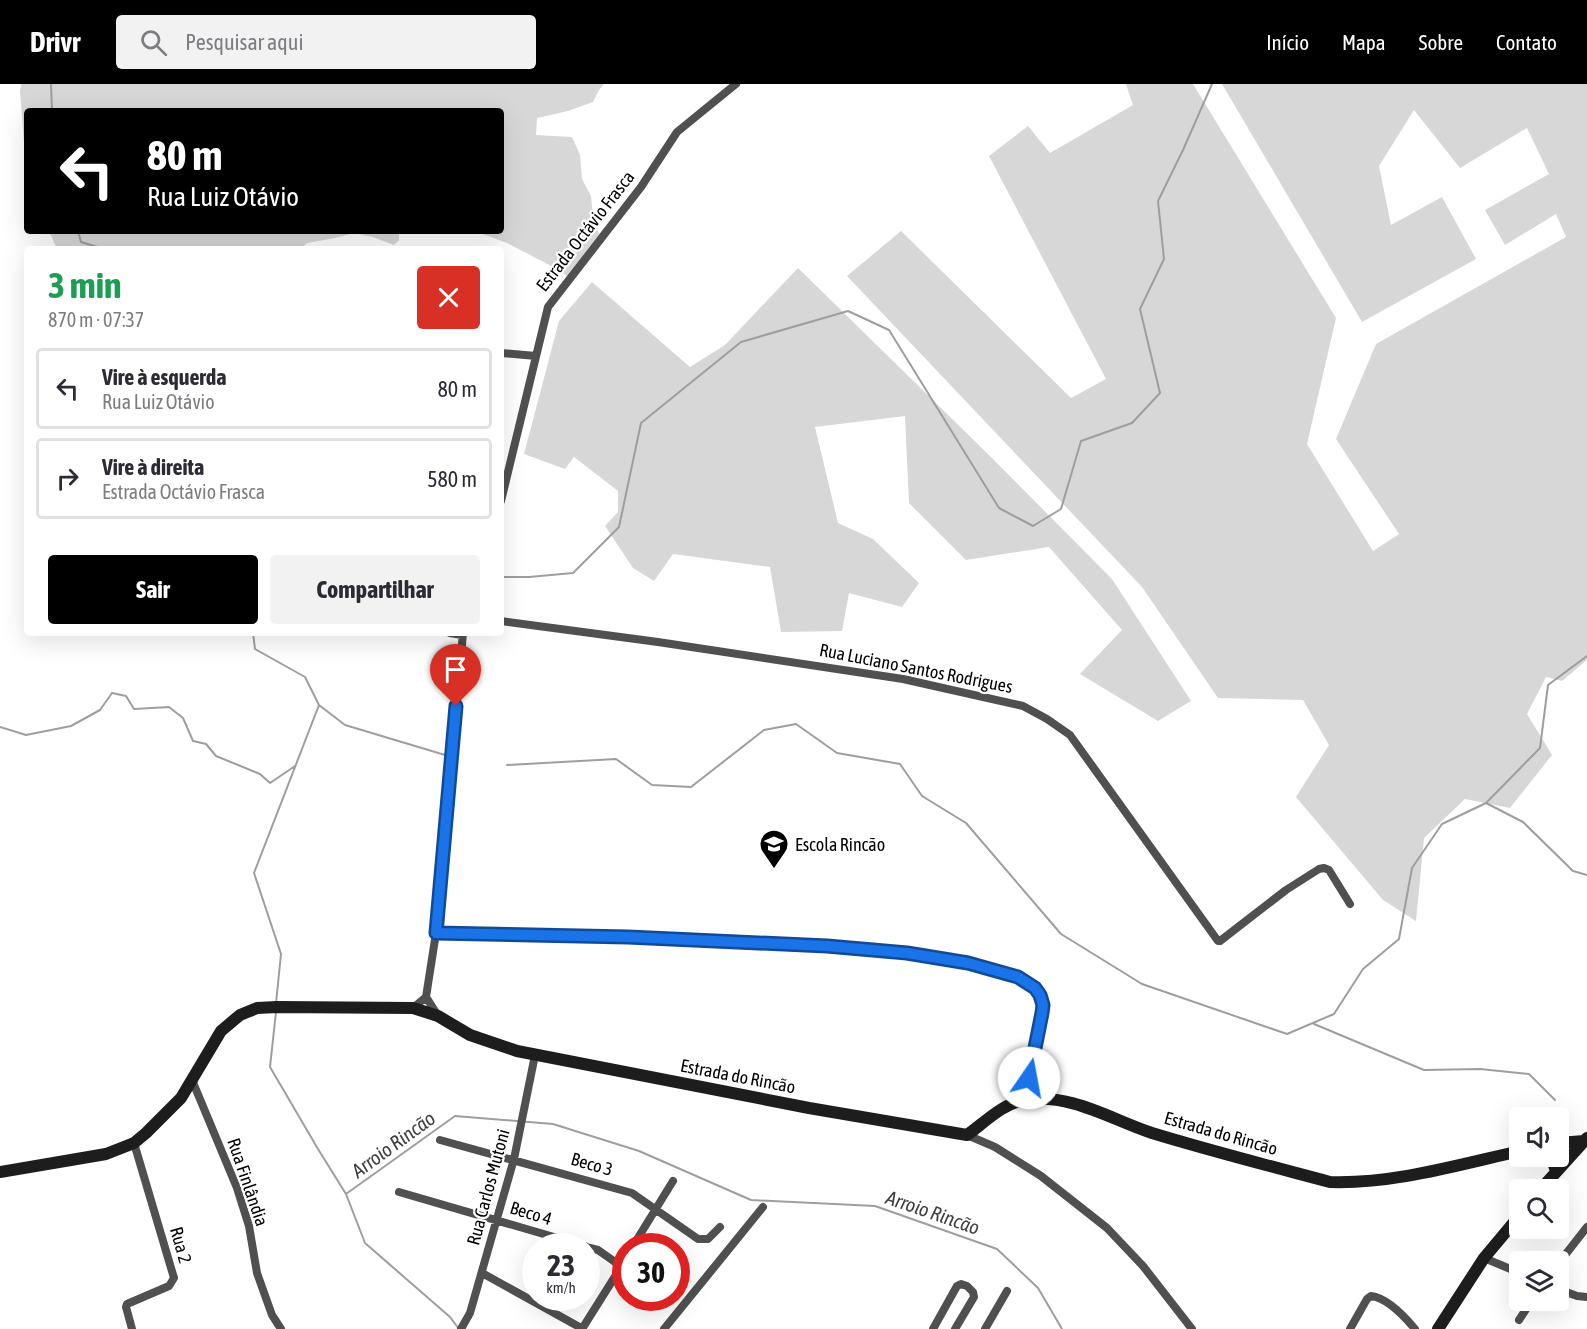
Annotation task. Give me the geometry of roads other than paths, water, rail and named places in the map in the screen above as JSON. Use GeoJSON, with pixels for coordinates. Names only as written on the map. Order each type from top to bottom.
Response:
{"type":"FeatureCollection","features":[{"type":"Feature","properties":{"kind":"street","name":"Estrada Octávio Frasca"},"geometry":{"type":"LineString","coordinates":[[504,489],[548,307],[641,187],[677,132],[736,84]]}},
{"type":"Feature","properties":{"kind":"street"},"geometry":{"type":"LineString","coordinates":[[504,353],[536,356]]}},
{"type":"Feature","properties":{"kind":"street","name":"Rua Luciano Santos Rodrigues"},"geometry":{"type":"LineString","coordinates":[[504,621],[903,679],[1023,706],[1070,735],[1218,941],[1319,869],[1329,870],[1350,904]]}},
{"type":"Feature","properties":{"kind":"street"},"geometry":{"type":"LineString","coordinates":[[413,1008],[426,997],[436,933],[463,636]]}},
{"type":"Feature","properties":{"kind":"street"},"geometry":{"type":"LineString","coordinates":[[436,933],[628,937],[827,946],[907,953],[968,963],[1018,977],[1035,988],[1043,1005],[1024,1100]]}},
{"type":"Feature","properties":{"kind":"street"},"geometry":{"type":"LineString","coordinates":[[426,997],[438,1016]]}},
{"type":"Feature","properties":{"kind":"street","name":"Estrada do Rincão"},"geometry":{"type":"LineString","coordinates":[[0,1172],[106,1154],[134,1143],[181,1098],[221,1031],[240,1015],[257,1008],[334,1006],[413,1008],[438,1016],[470,1035],[517,1052],[967,1136],[1001,1110],[1024,1100],[1049,1099],[1074,1102],[1151,1132],[1330,1182],[1378,1181],[1509,1153]]}},
{"type":"Feature","properties":{"kind":"street","name":"Rua Carlos Mutoni"},"geometry":{"type":"LineString","coordinates":[[463,1327],[470,1313],[514,1160],[535,1055]]}},
{"type":"Feature","properties":{"kind":"street","name":"Rua Finlândia"},"geometry":{"type":"LineString","coordinates":[[192,1080],[237,1188],[249,1226],[256,1273],[272,1315],[281,1329]]}},
{"type":"Feature","properties":{"kind":"street"},"geometry":{"type":"LineString","coordinates":[[967,1136],[995,1147],[1041,1176],[1107,1228],[1143,1266],[1191,1329]]}},
{"type":"Feature","properties":{"kind":"street","name":"Beco 3"},"geometry":{"type":"LineString","coordinates":[[440,1140],[632,1193],[698,1239],[708,1239],[720,1227]]}},
{"type":"Feature","properties":{"kind":"street"},"geometry":{"type":"LineString","coordinates":[[1569,1142],[1586,1140]]}},
{"type":"Feature","properties":{"kind":"street"},"geometry":{"type":"LineString","coordinates":[[1569,1153],[1586,1140]]}},
{"type":"Feature","properties":{"kind":"street","name":"Rua 2"},"geometry":{"type":"LineString","coordinates":[[132,1329],[127,1304],[166,1288],[174,1278],[134,1143]]}},
{"type":"Feature","properties":{"kind":"street"},"geometry":{"type":"LineString","coordinates":[[1555,1167],[1556,1171]]}},
{"type":"Feature","properties":{"kind":"street"},"geometry":{"type":"LineString","coordinates":[[1549,1179],[1558,1167]]}},
{"type":"Feature","properties":{"kind":"street"},"geometry":{"type":"LineString","coordinates":[[641,1233],[673,1181]]}},
{"type":"Feature","properties":{"kind":"street","name":"Beco 4"},"geometry":{"type":"LineString","coordinates":[[399,1192],[540,1233]]}},
{"type":"Feature","properties":{"kind":"street"},"geometry":{"type":"LineString","coordinates":[[664,1329],[763,1208]]}},
{"type":"Feature","properties":{"kind":"street"},"geometry":{"type":"LineString","coordinates":[[1568,1251],[1587,1227]]}},
{"type":"Feature","properties":{"kind":"street"},"geometry":{"type":"LineString","coordinates":[[1438,1329],[1484,1258],[1509,1228]]}},
{"type":"Feature","properties":{"kind":"street"},"geometry":{"type":"LineString","coordinates":[[1484,1258],[1509,1268]]}},
{"type":"Feature","properties":{"kind":"street"},"geometry":{"type":"LineString","coordinates":[[482,1273],[582,1329],[612,1283]]}},
{"type":"Feature","properties":{"kind":"street"},"geometry":{"type":"LineString","coordinates":[[933,1329],[960,1284],[967,1286],[973,1292],[974,1297],[955,1329]]}},
{"type":"Feature","properties":{"kind":"street"},"geometry":{"type":"LineString","coordinates":[[985,1329],[1007,1290]]}},
{"type":"Feature","properties":{"kind":"street"},"geometry":{"type":"LineString","coordinates":[[1569,1293],[1587,1298]]}},
{"type":"Feature","properties":{"kind":"street"},"geometry":{"type":"LineString","coordinates":[[1350,1329],[1371,1296],[1377,1297],[1402,1314],[1415,1329]]}},
{"type":"Feature","properties":{"kind":"street"},"geometry":{"type":"LineString","coordinates":[[1519,1320],[1525,1311]]}},
{"type":"Feature","properties":{"kind":"waterway","name":"Arroio Rincão"},"geometry":{"type":"LineString","coordinates":[[51,84],[52,108]]}},
{"type":"Feature","properties":{"kind":"waterway"},"geometry":{"type":"LineString","coordinates":[[504,577],[573,573],[619,527],[641,423],[741,342],[848,311],[889,330],[999,508],[1033,526],[1061,509],[1081,441],[1132,423],[1160,393],[1140,309],[1164,259],[1158,201],[1212,84]]}},
{"type":"Feature","properties":{"kind":"waterway","name":"Arroio Rincão"},"geometry":{"type":"LineString","coordinates":[[79,234],[81,242],[94,246]]}},
{"type":"Feature","properties":{"kind":"waterway","name":"Arroio Rincão"},"geometry":{"type":"LineString","coordinates":[[253,636],[255,649],[305,677],[319,705],[254,873],[281,954],[276,1003]]}},
{"type":"Feature","properties":{"kind":"waterway"},"geometry":{"type":"LineString","coordinates":[[507,765],[616,759],[652,785],[691,787],[764,730],[796,724],[837,753],[900,764],[922,796],[966,823],[1061,934],[1142,984],[1287,1034],[1334,1014],[1363,969],[1399,939],[1412,868],[1442,824],[1486,803],[1540,748],[1548,685],[1587,656]]}},
{"type":"Feature","properties":{"kind":"waterway"},"geometry":{"type":"LineString","coordinates":[[0,727],[26,735],[71,726],[100,710],[112,693],[126,696],[134,709],[169,707],[183,718],[193,741],[206,744],[216,756],[260,774],[270,783],[295,766]]}},
{"type":"Feature","properties":{"kind":"waterway"},"geometry":{"type":"LineString","coordinates":[[319,705],[345,725],[445,755]]}},
{"type":"Feature","properties":{"kind":"waterway"},"geometry":{"type":"LineString","coordinates":[[1486,803],[1523,822],[1573,871],[1587,875]]}},
{"type":"Feature","properties":{"kind":"waterway","name":"Arroio Rincão"},"geometry":{"type":"LineString","coordinates":[[276,1012],[270,1067],[346,1194],[455,1116],[553,1124],[639,1151],[751,1200],[875,1206],[997,1249],[1038,1288],[1062,1329]]}},
{"type":"Feature","properties":{"kind":"waterway"},"geometry":{"type":"LineString","coordinates":[[1314,1024],[1424,1070],[1480,1069],[1529,1074],[1555,1100]]}},
{"type":"Feature","properties":{"kind":"waterway"},"geometry":{"type":"LineString","coordinates":[[346,1194],[365,1243],[450,1317],[459,1329]]}},
{"type":"Feature","properties":{"kind":"place","name":"Escola Rincão"},"geometry":{"type":"Point","coordinates":[774,870]}}]}
